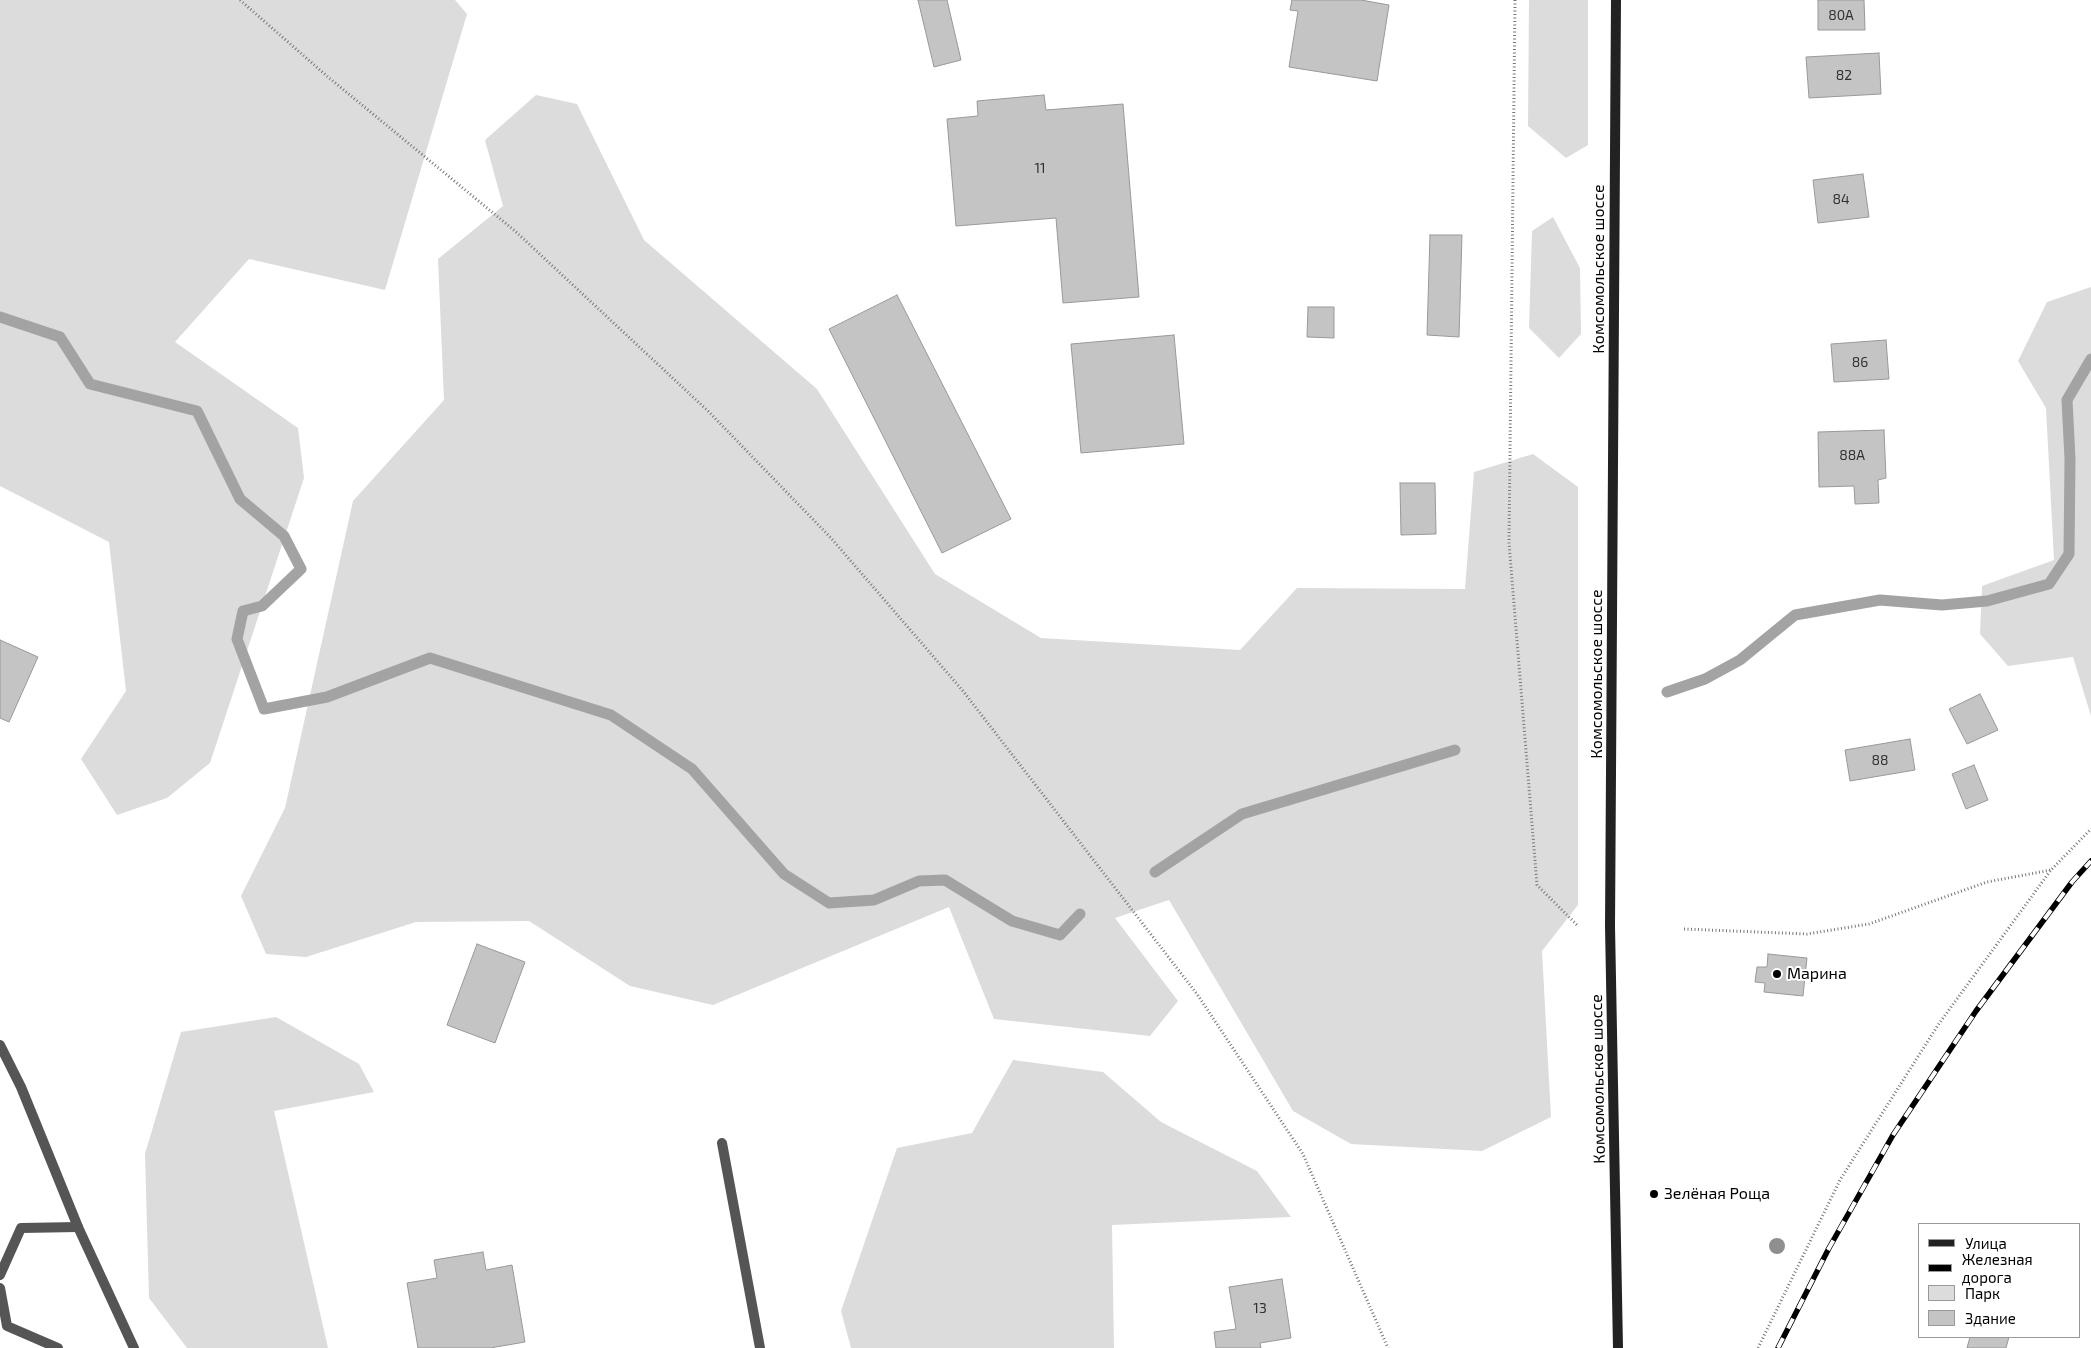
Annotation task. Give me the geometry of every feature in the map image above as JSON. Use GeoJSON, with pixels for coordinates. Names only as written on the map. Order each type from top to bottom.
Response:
{"type":"FeatureCollection","features":[{"type":"Feature","properties":{"kind":"main road","name":"Комсомольское шоссе"},"geometry":{"type":"LineString","coordinates":[[1616,0],[1610,926],[1618,1348]]}},
{"type":"Feature","properties":{"kind":"street"},"geometry":{"type":"LineString","coordinates":[[0,1045],[21,1087],[78,1227],[134,1348]]}},
{"type":"Feature","properties":{"kind":"street"},"geometry":{"type":"LineString","coordinates":[[722,1143],[760,1348]]}},
{"type":"Feature","properties":{"kind":"street"},"geometry":{"type":"LineString","coordinates":[[0,1275],[21,1228],[78,1227]]}},
{"type":"Feature","properties":{"kind":"street"},"geometry":{"type":"LineString","coordinates":[[0,1288],[7,1326],[58,1348]]}},
{"type":"Feature","properties":{"kind":"path"},"geometry":{"type":"LineString","coordinates":[[240,0],[328,77],[515,231],[708,411],[831,538],[963,691],[1197,994],[1303,1154],[1388,1348]]}},
{"type":"Feature","properties":{"kind":"path"},"geometry":{"type":"LineString","coordinates":[[1515,0],[1509,543],[1537,885],[1578,925]]}},
{"type":"Feature","properties":{"kind":"path"},"geometry":{"type":"LineString","coordinates":[[1758,1348],[1845,1172],[1938,1025],[2051,870],[2091,830]]}},
{"type":"Feature","properties":{"kind":"path"},"geometry":{"type":"LineString","coordinates":[[1684,930],[1807,934],[1869,924],[1987,882],[2051,870]]}},
{"type":"Feature","properties":{"kind":"green space"},"geometry":{"type":"Polygon","coordinates":[[[0,0],[455,0],[467,14],[385,290],[249,259],[175,342],[298,428],[304,478],[210,763],[167,798],[117,815],[81,759],[126,691],[109,542],[0,486],[0,0]]]}},
{"type":"Feature","properties":{"kind":"green space"},"geometry":{"type":"Polygon","coordinates":[[[1529,0],[1588,0],[1588,145],[1566,158],[1528,126],[1529,0]]]}},
{"type":"Feature","properties":{"kind":"green space"},"geometry":{"type":"Polygon","coordinates":[[[536,95],[577,104],[644,240],[817,389],[935,574],[1041,638],[1240,650],[1297,588],[1465,589],[1474,472],[1533,454],[1578,487],[1578,905],[1542,951],[1551,1117],[1482,1151],[1351,1144],[1293,1111],[1169,900],[1115,918],[1178,1001],[1150,1036],[994,1019],[949,907],[713,1005],[630,986],[529,921],[416,922],[306,957],[266,954],[241,896],[285,808],[353,501],[444,400],[438,259],[503,206],[485,140],[536,95]]]}},
{"type":"Feature","properties":{"kind":"green space"},"geometry":{"type":"Polygon","coordinates":[[[1553,217],[1580,268],[1581,334],[1559,358],[1529,328],[1532,231],[1553,217]]]}},
{"type":"Feature","properties":{"kind":"green space"},"geometry":{"type":"Polygon","coordinates":[[[2091,287],[2091,716],[2073,657],[2008,666],[1980,634],[1982,586],[2054,560],[2046,408],[2018,361],[2047,302],[2091,287]]]}},
{"type":"Feature","properties":{"kind":"green space"},"geometry":{"type":"Polygon","coordinates":[[[276,1017],[359,1064],[374,1092],[274,1111],[328,1348],[187,1348],[149,1298],[145,1154],[181,1032],[276,1017]]]}},
{"type":"Feature","properties":{"kind":"green space"},"geometry":{"type":"Polygon","coordinates":[[[1013,1060],[1103,1072],[1161,1122],[1257,1171],[1291,1217],[1112,1225],[1114,1348],[851,1348],[841,1311],[897,1148],[972,1133],[1013,1060]]]}},
{"type":"Feature","properties":{"kind":"building"},"geometry":{"type":"Polygon","coordinates":[[[918,0],[947,0],[961,60],[934,67],[918,0]]]}},
{"type":"Feature","properties":{"kind":"building"},"geometry":{"type":"Polygon","coordinates":[[[1292,0],[1361,0],[1389,5],[1377,81],[1289,67],[1298,11],[1290,10],[1292,0]]]}},
{"type":"Feature","properties":{"kind":"building"},"geometry":{"type":"Polygon","coordinates":[[[1818,0],[1864,0],[1865,30],[1818,30],[1818,0]]]}},
{"type":"Feature","properties":{"kind":"building"},"geometry":{"type":"Polygon","coordinates":[[[1879,53],[1881,94],[1809,98],[1806,57],[1879,53]]]}},
{"type":"Feature","properties":{"kind":"building"},"geometry":{"type":"Polygon","coordinates":[[[1044,95],[1046,110],[1123,104],[1139,297],[1063,303],[1056,218],[956,226],[947,119],[978,116],[977,101],[1044,95]]]}},
{"type":"Feature","properties":{"kind":"building"},"geometry":{"type":"Polygon","coordinates":[[[1863,174],[1869,217],[1818,223],[1813,180],[1863,174]]]}},
{"type":"Feature","properties":{"kind":"building"},"geometry":{"type":"Polygon","coordinates":[[[1430,235],[1462,235],[1459,337],[1427,335],[1430,235]]]}},
{"type":"Feature","properties":{"kind":"building"},"geometry":{"type":"Polygon","coordinates":[[[897,295],[1011,519],[942,553],[829,329],[897,295]]]}},
{"type":"Feature","properties":{"kind":"building"},"geometry":{"type":"Polygon","coordinates":[[[1308,307],[1334,307],[1334,338],[1307,337],[1308,307]]]}},
{"type":"Feature","properties":{"kind":"building"},"geometry":{"type":"Polygon","coordinates":[[[1174,335],[1184,444],[1081,453],[1071,344],[1174,335]]]}},
{"type":"Feature","properties":{"kind":"building"},"geometry":{"type":"Polygon","coordinates":[[[1886,340],[1889,379],[1834,382],[1831,344],[1886,340]]]}},
{"type":"Feature","properties":{"kind":"building"},"geometry":{"type":"Polygon","coordinates":[[[1884,430],[1886,478],[1878,480],[1879,503],[1855,504],[1854,486],[1819,487],[1818,432],[1884,430]]]}},
{"type":"Feature","properties":{"kind":"building"},"geometry":{"type":"Polygon","coordinates":[[[1400,483],[1435,483],[1436,534],[1401,535],[1400,483]]]}},
{"type":"Feature","properties":{"kind":"building"},"geometry":{"type":"Polygon","coordinates":[[[0,640],[38,657],[9,722],[0,718],[0,640]]]}},
{"type":"Feature","properties":{"kind":"building"},"geometry":{"type":"Polygon","coordinates":[[[1980,694],[1998,730],[1967,744],[1949,709],[1980,694]]]}},
{"type":"Feature","properties":{"kind":"building"},"geometry":{"type":"Polygon","coordinates":[[[1910,739],[1915,770],[1850,781],[1845,750],[1910,739]]]}},
{"type":"Feature","properties":{"kind":"building"},"geometry":{"type":"Polygon","coordinates":[[[1974,765],[1988,800],[1966,809],[1952,774],[1974,765]]]}},
{"type":"Feature","properties":{"kind":"building"},"geometry":{"type":"Polygon","coordinates":[[[477,944],[525,962],[495,1043],[447,1025],[477,944]]]}},
{"type":"Feature","properties":{"kind":"building"},"geometry":{"type":"Polygon","coordinates":[[[1768,954],[1807,958],[1803,996],[1764,992],[1765,983],[1755,982],[1757,967],[1767,967],[1768,954]]]}},
{"type":"Feature","properties":{"kind":"building"},"geometry":{"type":"Polygon","coordinates":[[[483,1252],[486,1270],[512,1265],[525,1342],[490,1348],[418,1348],[407,1283],[437,1278],[434,1260],[483,1252]]]}},
{"type":"Feature","properties":{"kind":"building"},"geometry":{"type":"Polygon","coordinates":[[[1282,1279],[1291,1338],[1260,1343],[1261,1348],[1216,1348],[1214,1332],[1236,1329],[1229,1287],[1282,1279]]]}},
{"type":"Feature","properties":{"kind":"building"},"geometry":{"type":"Polygon","coordinates":[[[1970,1338],[2009,1338],[2006,1348],[1967,1348],[1970,1338]]]}},
{"type":"Feature","properties":{"kind":"waterway"},"geometry":{"type":"LineString","coordinates":[[0,317],[60,337],[90,384],[197,411],[240,499],[284,536],[301,569],[262,606],[243,611],[237,639],[264,709],[327,697],[430,658],[611,715],[692,769],[784,874],[829,903],[874,900],[919,881],[945,880],[1012,921],[1060,935],[1080,914]]}},
{"type":"Feature","properties":{"kind":"waterway"},"geometry":{"type":"LineString","coordinates":[[1667,692],[1705,679],[1740,660],[1795,615],[1880,600],[1942,605],[1987,601],[2049,584],[2069,554],[2070,459],[2067,400],[2091,359]]}},
{"type":"Feature","properties":{"kind":"waterway"},"geometry":{"type":"LineString","coordinates":[[1155,872],[1242,814],[1455,750]]}},
{"type":"Feature","properties":{"kind":"railway"},"geometry":{"type":"LineString","coordinates":[[1778,1348],[1829,1248],[1893,1135],[1976,1011],[2072,882],[2091,861]]}},
{"type":"Feature","properties":{"kind":"place","name":"Марина"},"geometry":{"type":"Point","coordinates":[1777,974]}},
{"type":"Feature","properties":{"kind":"place","name":"Зелёная Роща"},"geometry":{"type":"Point","coordinates":[1654,1194]}}]}
